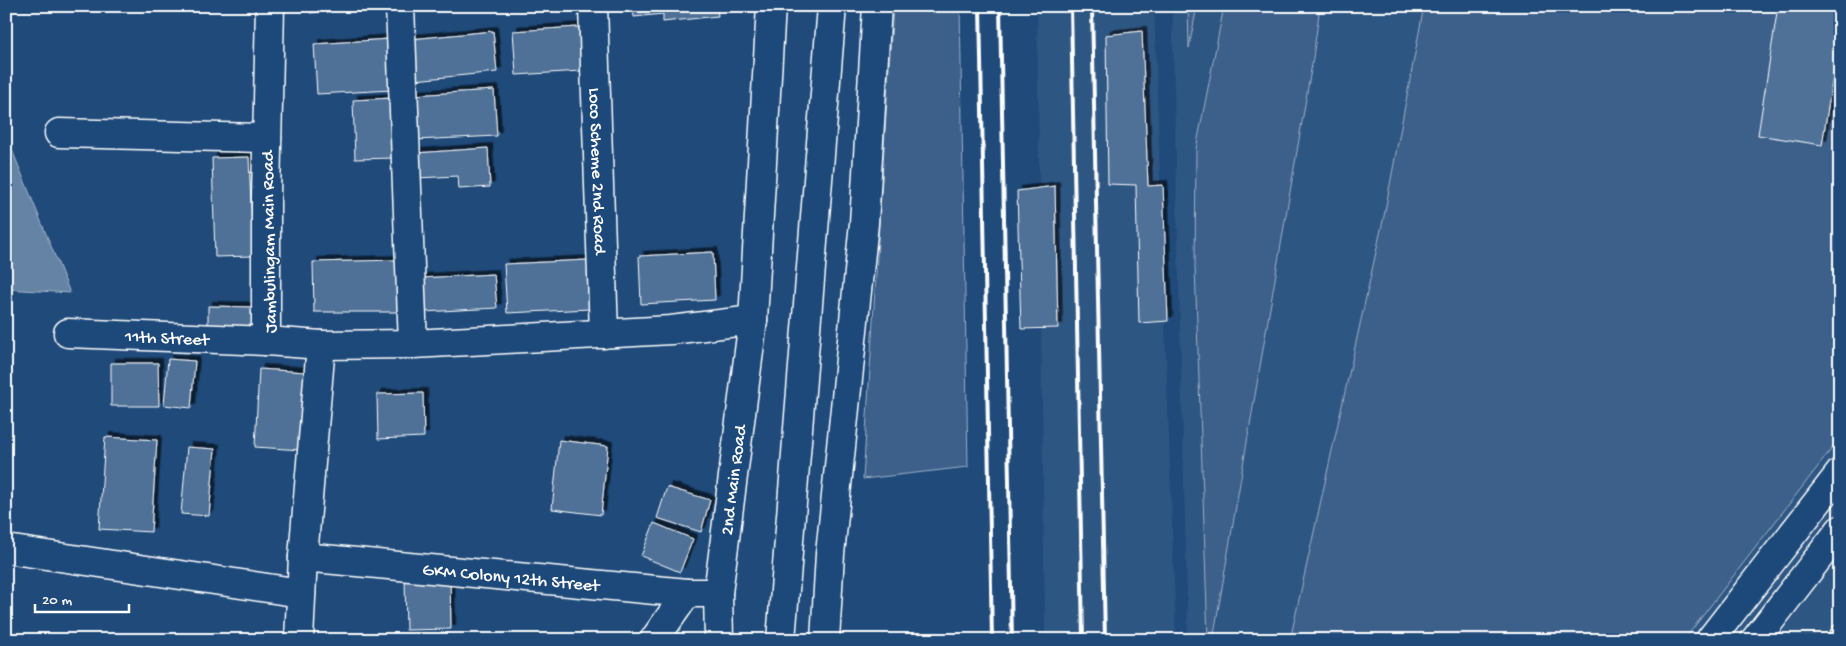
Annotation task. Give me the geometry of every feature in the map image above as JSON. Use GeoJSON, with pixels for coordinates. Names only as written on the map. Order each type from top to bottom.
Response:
{"type":"FeatureCollection","features":[{"type":"Feature","properties":{"kind":"main road","name":"Jambulingam Main Road"},"geometry":{"type":"LineString","coordinates":[[270,6],[266,341],[320,345],[413,344],[671,330],[753,320]]}},
{"type":"Feature","properties":{"kind":"main road"},"geometry":{"type":"LineString","coordinates":[[400,6],[413,344]]}},
{"type":"Feature","properties":{"kind":"main road","name":"Loco Scheme 2nd Road"},"geometry":{"type":"LineString","coordinates":[[593,6],[604,334]]}},
{"type":"Feature","properties":{"kind":"main road","name":"2nd Main Road"},"geometry":{"type":"LineString","coordinates":[[719,640],[718,592],[753,320],[771,6]]}},
{"type":"Feature","properties":{"kind":"main road"},"geometry":{"type":"LineString","coordinates":[[781,640],[832,6]]}},
{"type":"Feature","properties":{"kind":"main road"},"geometry":{"type":"LineString","coordinates":[[825,640],[830,554],[864,223],[877,6]]}},
{"type":"Feature","properties":{"kind":"main road"},"geometry":{"type":"LineString","coordinates":[[59,133],[267,138]]}},
{"type":"Feature","properties":{"kind":"main road","name":"11th Street"},"geometry":{"type":"LineString","coordinates":[[68,333],[266,341]]}},
{"type":"Feature","properties":{"kind":"main road"},"geometry":{"type":"LineString","coordinates":[[299,640],[303,557],[320,345]]}},
{"type":"Feature","properties":{"kind":"main road"},"geometry":{"type":"LineString","coordinates":[[1710,640],[1840,473]]}},
{"type":"Feature","properties":{"kind":"main road"},"geometry":{"type":"LineString","coordinates":[[1755,640],[1840,530]]}},
{"type":"Feature","properties":{"kind":"main road"},"geometry":{"type":"LineString","coordinates":[[6,549],[301,593]]}},
{"type":"Feature","properties":{"kind":"main road","name":"GKM Colony 12th Street"},"geometry":{"type":"LineString","coordinates":[[303,557],[687,593],[718,592]]}},
{"type":"Feature","properties":{"kind":"main road"},"geometry":{"type":"LineString","coordinates":[[654,640],[687,593]]}},
{"type":"Feature","properties":{"kind":"lane"},"geometry":{"type":"LineString","coordinates":[[1835,640],[1840,632]]}},
{"type":"Feature","properties":{"kind":"shaded area"},"geometry":{"type":"Polygon","coordinates":[[[893,6],[960,6],[968,467],[863,479],[893,6]]]}},
{"type":"Feature","properties":{"kind":"shaded area"},"geometry":{"type":"Polygon","coordinates":[[[1037,6],[1154,6],[1176,640],[1045,640],[1037,6]]]}},
{"type":"Feature","properties":{"kind":"shaded area"},"geometry":{"type":"Polygon","coordinates":[[[1172,6],[1840,6],[1840,640],[1188,640],[1172,6]]]}},
{"type":"Feature","properties":{"kind":"shaded area"},"geometry":{"type":"Polygon","coordinates":[[[1188,6],[1197,6],[1189,48],[1188,6]]]}},
{"type":"Feature","properties":{"kind":"shaded area"},"geometry":{"type":"Polygon","coordinates":[[[1224,6],[1320,6],[1313,58],[1213,640],[1208,640],[1195,266],[1196,149],[1224,6]]]}},
{"type":"Feature","properties":{"kind":"shaded area"},"geometry":{"type":"Polygon","coordinates":[[[1424,6],[1840,6],[1840,438],[1684,640],[1290,640],[1384,216],[1424,6]]]}},
{"type":"Feature","properties":{"kind":"shaded area"},"geometry":{"type":"Polygon","coordinates":[[[6,135],[70,293],[6,289],[6,135]]]}},
{"type":"Feature","properties":{"kind":"building"},"geometry":{"type":"Polygon","coordinates":[[[310,6],[355,6],[355,8],[310,13],[310,6]]]}},
{"type":"Feature","properties":{"kind":"building"},"geometry":{"type":"Polygon","coordinates":[[[633,6],[717,6],[718,16],[663,22],[663,14],[634,17],[633,6]]]}},
{"type":"Feature","properties":{"kind":"building"},"geometry":{"type":"Polygon","coordinates":[[[1778,6],[1840,6],[1840,32],[1822,145],[1758,135],[1778,6]]]}},
{"type":"Feature","properties":{"kind":"building"},"geometry":{"type":"Polygon","coordinates":[[[579,27],[581,71],[516,75],[513,31],[579,27]]]}},
{"type":"Feature","properties":{"kind":"building"},"geometry":{"type":"Polygon","coordinates":[[[493,31],[497,72],[415,80],[411,39],[493,31]]]}},
{"type":"Feature","properties":{"kind":"building"},"geometry":{"type":"Polygon","coordinates":[[[1142,31],[1148,186],[1163,185],[1168,321],[1139,323],[1136,185],[1108,184],[1106,35],[1142,31]]]}},
{"type":"Feature","properties":{"kind":"building"},"geometry":{"type":"Polygon","coordinates":[[[389,39],[392,90],[317,94],[314,44],[389,39]]]}},
{"type":"Feature","properties":{"kind":"building"},"geometry":{"type":"Polygon","coordinates":[[[494,90],[497,136],[416,140],[413,95],[494,90]]]}},
{"type":"Feature","properties":{"kind":"building"},"geometry":{"type":"Polygon","coordinates":[[[393,98],[395,158],[355,159],[353,100],[393,98]]]}},
{"type":"Feature","properties":{"kind":"building"},"geometry":{"type":"Polygon","coordinates":[[[488,148],[490,187],[459,189],[458,176],[417,178],[415,153],[488,148]]]}},
{"type":"Feature","properties":{"kind":"building"},"geometry":{"type":"Polygon","coordinates":[[[249,157],[253,256],[215,257],[212,158],[249,157]]]}},
{"type":"Feature","properties":{"kind":"building"},"geometry":{"type":"Polygon","coordinates":[[[1055,186],[1058,328],[1021,329],[1017,191],[1055,186]]]}},
{"type":"Feature","properties":{"kind":"building"},"geometry":{"type":"Polygon","coordinates":[[[713,252],[715,300],[641,304],[639,256],[713,252]]]}},
{"type":"Feature","properties":{"kind":"building"},"geometry":{"type":"Polygon","coordinates":[[[398,260],[400,312],[314,312],[313,262],[398,260]]]}},
{"type":"Feature","properties":{"kind":"building"},"geometry":{"type":"Polygon","coordinates":[[[588,260],[590,309],[507,313],[504,264],[588,260]]]}},
{"type":"Feature","properties":{"kind":"building"},"geometry":{"type":"Polygon","coordinates":[[[494,274],[497,308],[423,312],[421,278],[494,274]]]}},
{"type":"Feature","properties":{"kind":"building"},"geometry":{"type":"Polygon","coordinates":[[[208,306],[254,307],[254,330],[208,330],[208,306]]]}},
{"type":"Feature","properties":{"kind":"building"},"geometry":{"type":"Polygon","coordinates":[[[168,359],[195,361],[191,408],[164,405],[168,359]]]}},
{"type":"Feature","properties":{"kind":"building"},"geometry":{"type":"Polygon","coordinates":[[[111,363],[158,363],[159,406],[111,406],[111,363]]]}},
{"type":"Feature","properties":{"kind":"building"},"geometry":{"type":"Polygon","coordinates":[[[259,369],[306,372],[301,450],[255,447],[259,369]]]}},
{"type":"Feature","properties":{"kind":"building"},"geometry":{"type":"Polygon","coordinates":[[[423,393],[424,437],[378,439],[377,394],[423,393]]]}},
{"type":"Feature","properties":{"kind":"building"},"geometry":{"type":"Polygon","coordinates":[[[105,437],[157,440],[151,532],[99,529],[105,437]]]}},
{"type":"Feature","properties":{"kind":"building"},"geometry":{"type":"Polygon","coordinates":[[[559,440],[608,446],[601,515],[552,509],[559,440]]]}},
{"type":"Feature","properties":{"kind":"building"},"geometry":{"type":"Polygon","coordinates":[[[187,447],[215,449],[209,516],[181,514],[187,447]]]}},
{"type":"Feature","properties":{"kind":"building"},"geometry":{"type":"Polygon","coordinates":[[[667,487],[710,500],[701,532],[657,518],[667,487]]]}},
{"type":"Feature","properties":{"kind":"building"},"geometry":{"type":"Polygon","coordinates":[[[654,523],[693,539],[680,572],[641,556],[654,523]]]}},
{"type":"Feature","properties":{"kind":"building"},"geometry":{"type":"Polygon","coordinates":[[[450,577],[451,629],[406,630],[405,578],[450,577]]]}},
{"type":"Feature","properties":{"kind":"railway"},"geometry":{"type":"LineString","coordinates":[[980,6],[992,640]]}},
{"type":"Feature","properties":{"kind":"railway"},"geometry":{"type":"LineString","coordinates":[[1000,6],[1012,640]]}},
{"type":"Feature","properties":{"kind":"railway"},"geometry":{"type":"LineString","coordinates":[[1071,6],[1083,640]]}},
{"type":"Feature","properties":{"kind":"railway"},"geometry":{"type":"LineString","coordinates":[[1092,6],[1105,640]]}}]}
